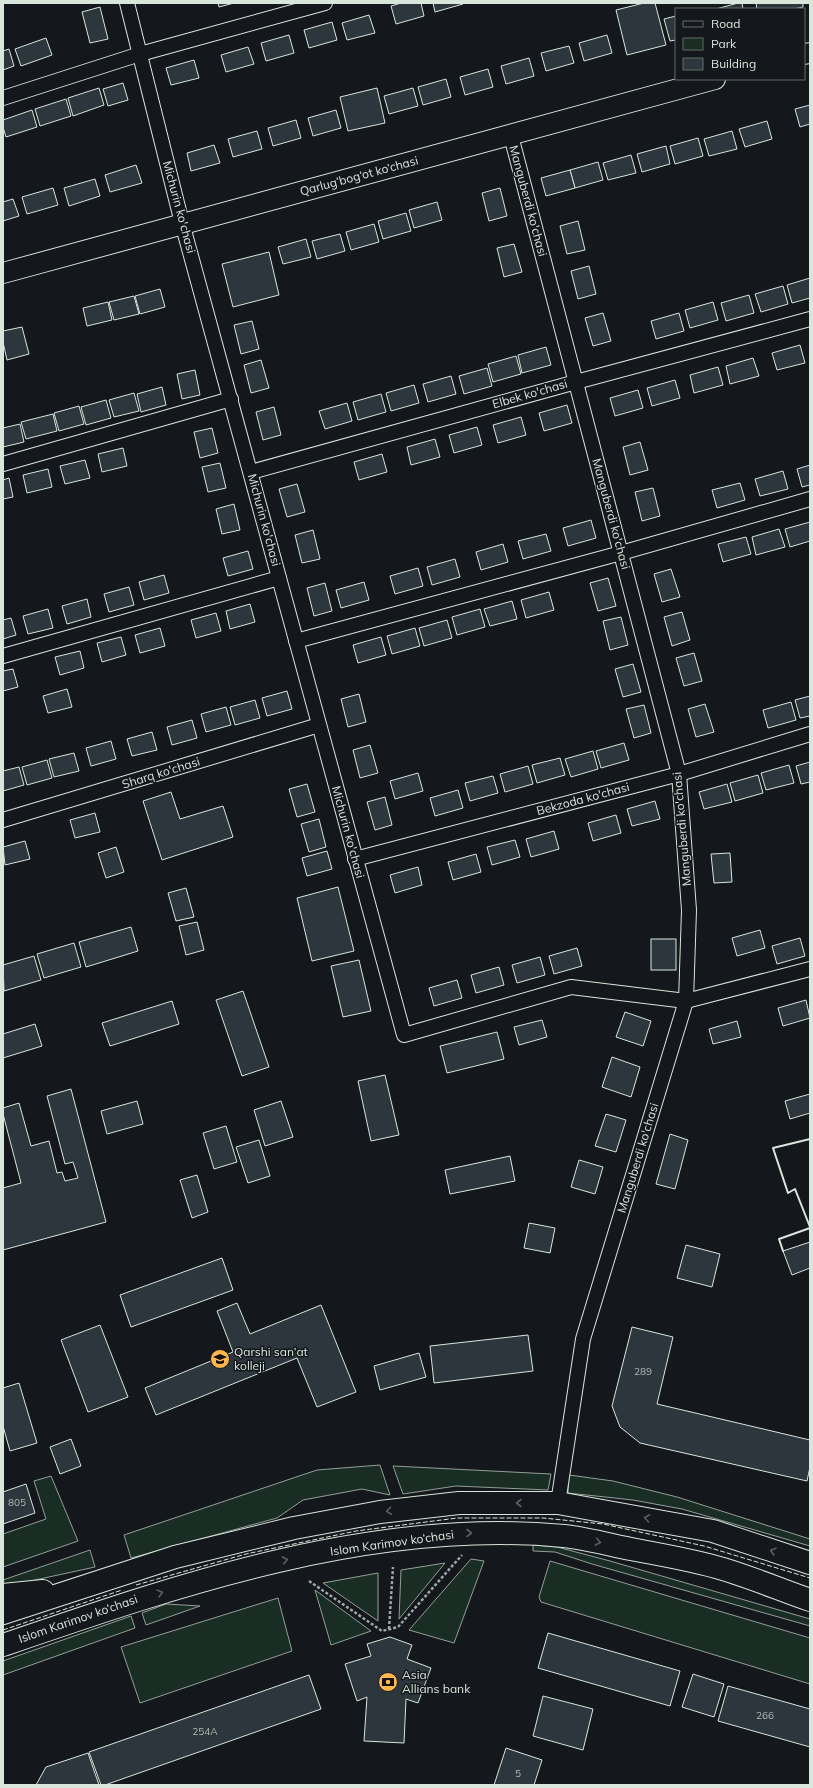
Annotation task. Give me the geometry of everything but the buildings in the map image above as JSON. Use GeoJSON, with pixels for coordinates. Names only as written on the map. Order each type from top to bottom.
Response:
{"type":"FeatureCollection","features":[{"type":"Feature","properties":{"kind":"main road","name":"Qarlug‘bog‘ot ko‘chasi"},"geometry":{"type":"LineString","coordinates":[[3,273],[182,223],[511,136],[711,80]]}},
{"type":"Feature","properties":{"kind":"main road"},"geometry":{"type":"LineString","coordinates":[[3,1613],[80,1587],[198,1552],[294,1528],[380,1512],[459,1503],[558,1503],[713,1531],[810,1563]]}},
{"type":"Feature","properties":{"kind":"main road","name":"Islom Karimov ko‘chasi"},"geometry":{"type":"LineString","coordinates":[[3,1645],[131,1601],[270,1563],[383,1542],[450,1533],[566,1536],[723,1569],[810,1600]]}},
{"type":"Feature","properties":{"kind":"main road"},"geometry":{"type":"LineString","coordinates":[[3,1594],[80,1587]]}},
{"type":"Feature","properties":{"kind":"street","name":"Michurin ko'chasi"},"geometry":{"type":"LineString","coordinates":[[127,3],[182,223],[404,1035],[571,987],[686,1001]]}},
{"type":"Feature","properties":{"kind":"street"},"geometry":{"type":"LineString","coordinates":[[3,98],[140,54],[325,3]]}},
{"type":"Feature","properties":{"kind":"street","name":"Manguberdi ko'chasi"},"geometry":{"type":"LineString","coordinates":[[511,136],[679,774],[689,910],[686,1001],[582,1339],[558,1503]]}},
{"type":"Feature","properties":{"kind":"street","name":"Elbek ko'chasi"},"geometry":{"type":"LineString","coordinates":[[251,472],[810,319]]}},
{"type":"Feature","properties":{"kind":"street"},"geometry":{"type":"LineString","coordinates":[[3,464],[231,399]]}},
{"type":"Feature","properties":{"kind":"street"},"geometry":{"type":"LineString","coordinates":[[296,641],[621,553],[810,499]]}},
{"type":"Feature","properties":{"kind":"street"},"geometry":{"type":"LineString","coordinates":[[3,656],[280,578]]}},
{"type":"Feature","properties":{"kind":"street","name":"Sharq ko'chasi"},"geometry":{"type":"LineString","coordinates":[[3,820],[319,725]]}},
{"type":"Feature","properties":{"kind":"street","name":"Bekzoda ko'chasi"},"geometry":{"type":"LineString","coordinates":[[355,859],[679,774],[810,734]]}},
{"type":"Feature","properties":{"kind":"street"},"geometry":{"type":"LineString","coordinates":[[686,1001],[810,969]]}},
{"type":"Feature","properties":{"kind":"path"},"geometry":{"type":"LineString","coordinates":[[309,1581],[382,1631],[398,1627],[462,1555]]}},
{"type":"Feature","properties":{"kind":"path"},"geometry":{"type":"LineString","coordinates":[[389,1629],[393,1567]]}},
{"type":"Feature","properties":{"kind":"green space"},"geometry":{"type":"Polygon","coordinates":[[[380,1465],[390,1495],[362,1489],[303,1500],[277,1518],[131,1558],[124,1535],[317,1470],[380,1465]]]}},
{"type":"Feature","properties":{"kind":"green space"},"geometry":{"type":"Polygon","coordinates":[[[393,1466],[551,1474],[548,1490],[456,1486],[403,1494],[393,1466]]]}},
{"type":"Feature","properties":{"kind":"green space"},"geometry":{"type":"Polygon","coordinates":[[[569,1475],[613,1481],[677,1497],[810,1539],[810,1546],[682,1509],[633,1500],[568,1493],[569,1475]]]}},
{"type":"Feature","properties":{"kind":"green space"},"geometry":{"type":"Polygon","coordinates":[[[51,1476],[78,1541],[3,1567],[3,1534],[46,1519],[34,1481],[51,1476]]]}},
{"type":"Feature","properties":{"kind":"green space"},"geometry":{"type":"Polygon","coordinates":[[[533,1545],[557,1547],[610,1561],[810,1619],[810,1626],[592,1564],[555,1552],[533,1551],[533,1545]]]}},
{"type":"Feature","properties":{"kind":"green space"},"geometry":{"type":"Polygon","coordinates":[[[90,1550],[95,1567],[12,1585],[3,1584],[3,1580],[90,1550]]]}},
{"type":"Feature","properties":{"kind":"green space"},"geometry":{"type":"Polygon","coordinates":[[[471,1559],[484,1561],[454,1643],[409,1630],[471,1559]]]}},
{"type":"Feature","properties":{"kind":"green space"},"geometry":{"type":"Polygon","coordinates":[[[550,1561],[810,1638],[810,1684],[541,1602],[539,1597],[550,1561]]]}},
{"type":"Feature","properties":{"kind":"green space"},"geometry":{"type":"Polygon","coordinates":[[[445,1563],[399,1619],[401,1570],[445,1563]]]}},
{"type":"Feature","properties":{"kind":"green space"},"geometry":{"type":"Polygon","coordinates":[[[378,1573],[378,1621],[323,1583],[378,1573]]]}},
{"type":"Feature","properties":{"kind":"green space"},"geometry":{"type":"Polygon","coordinates":[[[315,1590],[371,1631],[331,1645],[315,1590]]]}},
{"type":"Feature","properties":{"kind":"green space"},"geometry":{"type":"Polygon","coordinates":[[[278,1598],[292,1651],[140,1703],[121,1647],[278,1598]]]}},
{"type":"Feature","properties":{"kind":"green space"},"geometry":{"type":"Polygon","coordinates":[[[166,1604],[200,1606],[146,1625],[142,1613],[166,1604]]]}},
{"type":"Feature","properties":{"kind":"green space"},"geometry":{"type":"Polygon","coordinates":[[[131,1616],[135,1628],[3,1675],[3,1661],[131,1616]]]}},
{"type":"Feature","properties":{"kind":"fence"},"geometry":{"type":"LineString","coordinates":[[136,1585],[246,1554],[356,1531],[457,1518],[543,1518],[603,1524],[704,1546],[810,1578]]}},
{"type":"Feature","properties":{"kind":"fence"},"geometry":{"type":"LineString","coordinates":[[3,1630],[122,1590]]}},
{"type":"Feature","properties":{"kind":"wall"},"geometry":{"type":"LineString","coordinates":[[810,1139],[773,1148],[788,1193],[795,1189],[810,1227]]}},
{"type":"Feature","properties":{"kind":"wall"},"geometry":{"type":"LineString","coordinates":[[783,1251],[779,1239],[810,1228]]}},
{"type":"Feature","properties":{"kind":"place","name":"Qarshi san’at kolleji"},"geometry":{"type":"Point","coordinates":[220,1359]}},
{"type":"Feature","properties":{"kind":"place","name":"Asia Allians bank"},"geometry":{"type":"Point","coordinates":[388,1682]}}]}
